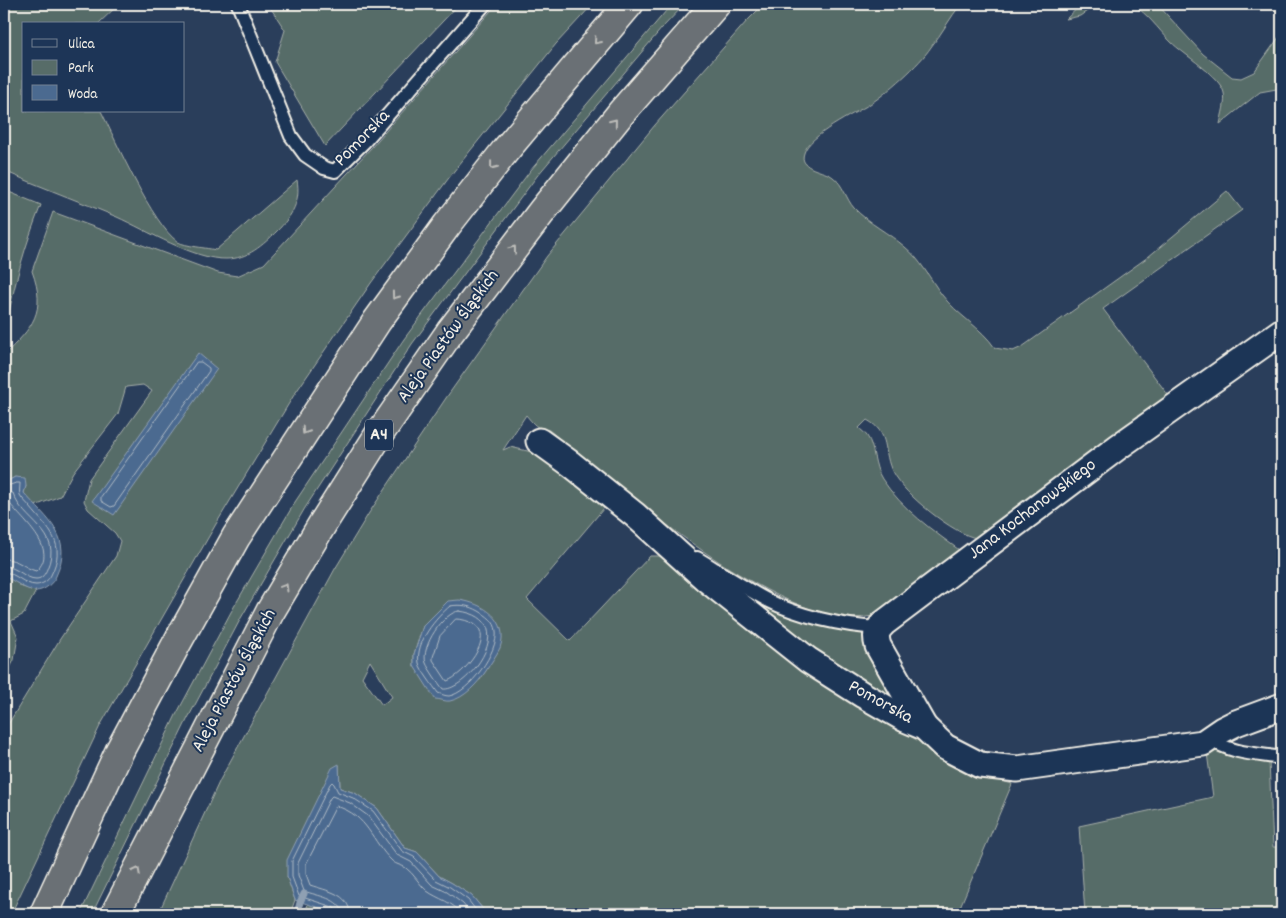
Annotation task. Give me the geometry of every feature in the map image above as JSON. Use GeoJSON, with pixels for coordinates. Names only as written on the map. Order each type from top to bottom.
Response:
{"type":"FeatureCollection","features":[{"type":"Feature","properties":{"kind":"highway"},"geometry":{"type":"LineString","coordinates":[[44,914],[120,750],[176,643],[236,537],[377,321],[447,225],[518,136],[629,4]]}},
{"type":"Feature","properties":{"kind":"highway","name":"Aleja Piastów Śląskich"},"geometry":{"type":"LineString","coordinates":[[115,914],[270,612],[378,436],[450,332],[543,210],[621,113],[716,4]]}},
{"type":"Feature","properties":{"kind":"street","name":"Jana Kochanowskiego"},"geometry":{"type":"LineString","coordinates":[[879,628],[967,559],[1118,447],[1282,332]]}},
{"type":"Feature","properties":{"kind":"street","name":"Pomorska"},"geometry":{"type":"LineString","coordinates":[[539,442],[635,515],[706,579],[808,660],[905,719],[924,727],[946,747],[980,765],[1017,769],[1203,743],[1236,723],[1282,706]]}},
{"type":"Feature","properties":{"kind":"street"},"geometry":{"type":"LineString","coordinates":[[879,628],[876,636],[878,646],[924,727]]}},
{"type":"Feature","properties":{"kind":"lane","name":"Pomorska"},"geometry":{"type":"LineString","coordinates":[[238,4],[291,136],[305,156],[324,168],[334,171],[364,142],[485,4]]}},
{"type":"Feature","properties":{"kind":"lane"},"geometry":{"type":"LineString","coordinates":[[654,532],[768,600],[811,616],[842,624],[879,628]]}},
{"type":"Feature","properties":{"kind":"lane"},"geometry":{"type":"LineString","coordinates":[[1210,739],[1220,746],[1231,750],[1282,758]]}},
{"type":"Feature","properties":{"kind":"green space"},"geometry":{"type":"Polygon","coordinates":[[[4,4],[119,4],[100,22],[22,22],[22,112],[101,112],[146,201],[168,232],[181,243],[216,250],[297,180],[298,195],[294,208],[287,220],[266,241],[248,254],[226,259],[200,255],[186,250],[117,217],[4,171],[4,4]]]}},
{"type":"Feature","properties":{"kind":"green space"},"geometry":{"type":"Polygon","coordinates":[[[268,4],[459,4],[325,146],[275,62],[285,30],[268,4]]]}},
{"type":"Feature","properties":{"kind":"green space"},"geometry":{"type":"Polygon","coordinates":[[[497,4],[593,4],[556,44],[454,171],[371,283],[294,395],[216,524],[100,726],[11,914],[4,914],[4,731],[60,639],[116,556],[120,541],[115,533],[88,509],[84,501],[89,479],[152,391],[143,385],[126,387],[118,414],[73,472],[60,496],[35,506],[24,493],[26,486],[15,477],[4,483],[4,355],[23,336],[34,318],[38,297],[32,271],[53,212],[218,273],[237,276],[264,264],[371,148],[497,4]]]}},
{"type":"Feature","properties":{"kind":"green space"},"geometry":{"type":"Polygon","coordinates":[[[672,4],[685,4],[662,28],[537,176],[412,344],[305,508],[241,618],[187,720],[92,914],[80,914],[176,715],[231,612],[295,502],[404,339],[530,171],[672,4]]]}},
{"type":"Feature","properties":{"kind":"green space"},"geometry":{"type":"Polygon","coordinates":[[[764,4],[961,4],[926,54],[911,70],[870,104],[833,125],[814,139],[804,153],[803,159],[808,166],[836,180],[851,204],[860,214],[911,252],[948,302],[983,334],[995,348],[1013,351],[1022,347],[1148,257],[1227,191],[1242,210],[1103,309],[1169,396],[977,538],[956,529],[918,502],[893,473],[880,431],[867,420],[859,428],[870,440],[879,474],[890,490],[908,510],[962,552],[880,614],[843,617],[800,605],[754,583],[706,553],[616,485],[549,430],[538,427],[526,415],[503,450],[510,447],[532,452],[558,469],[604,508],[527,599],[570,641],[650,556],[661,556],[683,576],[745,624],[809,671],[874,715],[943,754],[985,774],[1012,784],[957,914],[487,914],[472,896],[439,876],[417,852],[405,848],[377,808],[355,793],[340,788],[339,765],[287,877],[295,900],[290,914],[158,914],[220,780],[335,569],[369,513],[446,398],[547,256],[655,125],[764,4]],[[448,601],[423,626],[414,654],[414,666],[421,674],[480,680],[500,647],[448,601]],[[370,661],[362,677],[382,705],[392,697],[370,661]]]}},
{"type":"Feature","properties":{"kind":"green space"},"geometry":{"type":"Polygon","coordinates":[[[1082,4],[1097,4],[1080,16],[1066,19],[1082,4]]]}},
{"type":"Feature","properties":{"kind":"green space"},"geometry":{"type":"Polygon","coordinates":[[[1132,4],[1157,4],[1203,54],[1232,77],[1241,78],[1254,72],[1282,33],[1282,88],[1260,92],[1220,124],[1224,108],[1224,93],[1216,80],[1171,42],[1148,17],[1132,4]]]}},
{"type":"Feature","properties":{"kind":"green space"},"geometry":{"type":"Polygon","coordinates":[[[4,190],[41,205],[20,265],[4,330],[4,190]]]}},
{"type":"Feature","properties":{"kind":"green space"},"geometry":{"type":"Polygon","coordinates":[[[4,577],[12,579],[22,587],[36,591],[24,614],[11,621],[18,637],[14,660],[4,680],[4,577]]]}},
{"type":"Feature","properties":{"kind":"green space"},"geometry":{"type":"Polygon","coordinates":[[[744,594],[863,633],[868,637],[907,708],[825,668],[744,594]]]}},
{"type":"Feature","properties":{"kind":"green space"},"geometry":{"type":"Polygon","coordinates":[[[1217,751],[1269,762],[1273,847],[1282,847],[1282,914],[1085,914],[1079,826],[1213,797],[1207,753],[1217,751]]]}},
{"type":"Feature","properties":{"kind":"green space"},"geometry":{"type":"Polygon","coordinates":[[[308,904],[338,914],[305,914],[308,904]]]}},
{"type":"Feature","properties":{"kind":"water"},"geometry":{"type":"Polygon","coordinates":[[[198,353],[217,369],[114,515],[92,501],[198,353]]]}},
{"type":"Feature","properties":{"kind":"water"},"geometry":{"type":"Polygon","coordinates":[[[15,477],[25,478],[26,486],[24,493],[56,530],[60,540],[62,550],[61,562],[56,576],[48,586],[39,591],[27,589],[4,577],[4,483],[15,477]]]}},
{"type":"Feature","properties":{"kind":"water"},"geometry":{"type":"Polygon","coordinates":[[[459,600],[485,609],[498,621],[502,638],[500,648],[483,676],[461,697],[450,701],[435,699],[414,666],[414,654],[423,626],[448,601],[459,600]]]}},
{"type":"Feature","properties":{"kind":"water"},"geometry":{"type":"Polygon","coordinates":[[[339,764],[340,788],[355,793],[377,808],[405,848],[417,852],[439,876],[472,896],[487,914],[338,914],[295,900],[287,877],[287,860],[332,768],[339,764]]]}},
{"type":"Feature","properties":{"kind":"waterway"},"geometry":{"type":"LineString","coordinates":[[297,914],[304,894]]}}]}
